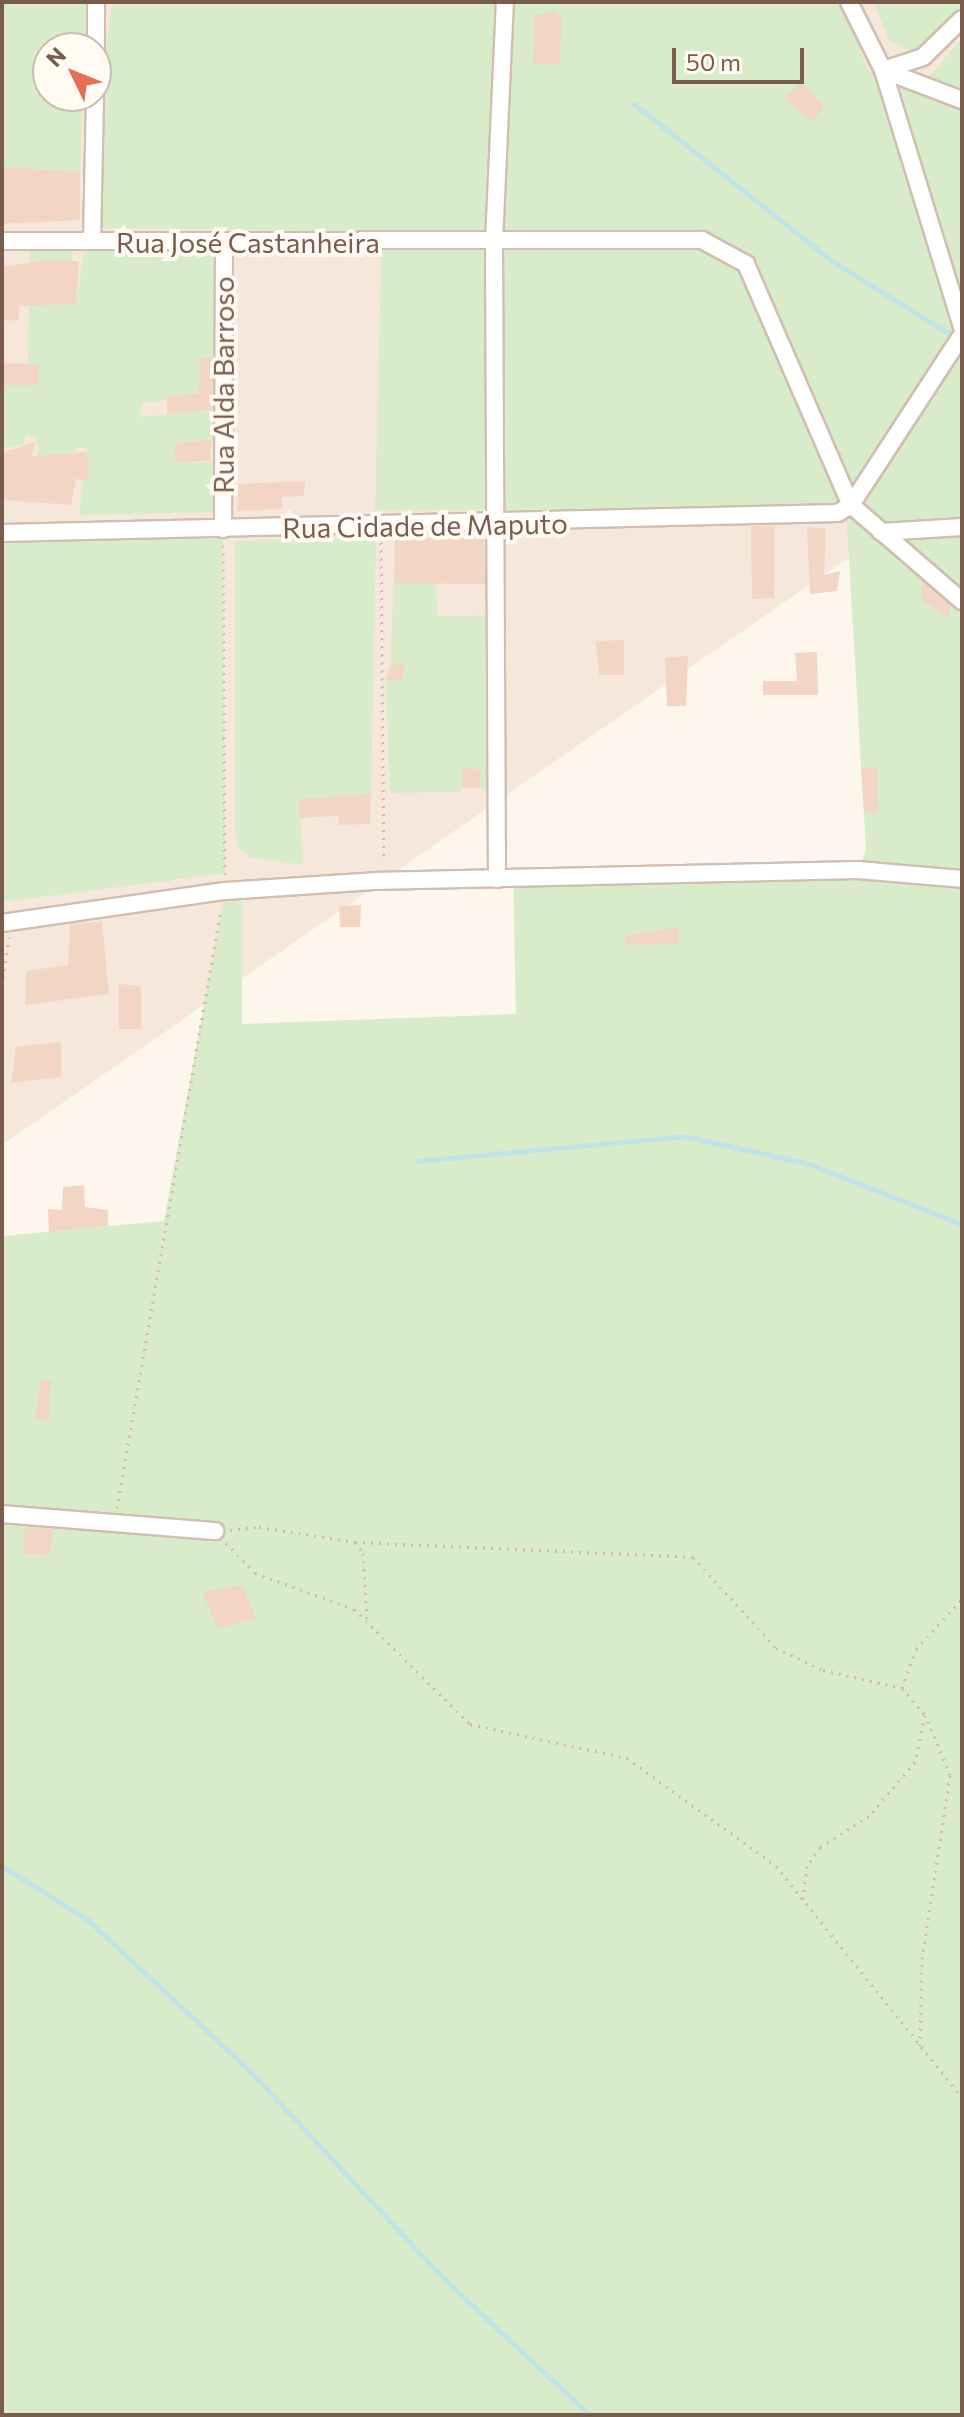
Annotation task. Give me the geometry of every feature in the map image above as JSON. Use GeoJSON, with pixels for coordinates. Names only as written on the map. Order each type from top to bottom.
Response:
{"type":"FeatureCollection","features":[{"type":"Feature","properties":{"kind":"street"},"geometry":{"type":"LineString","coordinates":[[96,2],[96,32]]}},
{"type":"Feature","properties":{"kind":"street"},"geometry":{"type":"LineString","coordinates":[[497,879],[500,524],[494,242],[505,2]]}},
{"type":"Feature","properties":{"kind":"street"},"geometry":{"type":"LineString","coordinates":[[849,2],[883,70],[962,327]]}},
{"type":"Feature","properties":{"kind":"street"},"geometry":{"type":"LineString","coordinates":[[883,70],[923,57],[962,19]]}},
{"type":"Feature","properties":{"kind":"street"},"geometry":{"type":"LineString","coordinates":[[883,70],[962,100]]}},
{"type":"Feature","properties":{"kind":"street"},"geometry":{"type":"LineString","coordinates":[[92,241],[95,112]]}},
{"type":"Feature","properties":{"kind":"street","name":"Rua José Castanheira"},"geometry":{"type":"LineString","coordinates":[[2,241],[702,240],[746,264],[848,506]]}},
{"type":"Feature","properties":{"kind":"street","name":"Rua Alda Barroso"},"geometry":{"type":"LineString","coordinates":[[223,529],[224,241]]}},
{"type":"Feature","properties":{"kind":"street"},"geometry":{"type":"LineString","coordinates":[[962,335],[848,506],[962,601]]}},
{"type":"Feature","properties":{"kind":"street","name":"Rua Cidade de Maputo"},"geometry":{"type":"LineString","coordinates":[[2,533],[500,524],[848,506]]}},
{"type":"Feature","properties":{"kind":"street"},"geometry":{"type":"LineString","coordinates":[[881,532],[962,527]]}},
{"type":"Feature","properties":{"kind":"street"},"geometry":{"type":"LineString","coordinates":[[6,922],[225,891],[384,880],[858,870],[962,879]]}},
{"type":"Feature","properties":{"kind":"street"},"geometry":{"type":"LineString","coordinates":[[2,1514],[115,1520],[215,1531]]}},
{"type":"Feature","properties":{"kind":"path"},"geometry":{"type":"LineString","coordinates":[[381,526],[384,880]]}},
{"type":"Feature","properties":{"kind":"path"},"geometry":{"type":"LineString","coordinates":[[115,1520],[225,891],[223,529]]}},
{"type":"Feature","properties":{"kind":"path"},"geometry":{"type":"LineString","coordinates":[[2,986],[6,922]]}},
{"type":"Feature","properties":{"kind":"path"},"geometry":{"type":"LineString","coordinates":[[215,1531],[259,1527],[355,1542],[693,1557],[776,1648],[823,1670],[902,1688],[925,1715],[950,1775],[922,1959],[920,2046]]}},
{"type":"Feature","properties":{"kind":"path"},"geometry":{"type":"LineString","coordinates":[[215,1531],[255,1573],[354,1609],[470,1724],[627,1758],[776,1866],[962,2097]]}},
{"type":"Feature","properties":{"kind":"path"},"geometry":{"type":"LineString","coordinates":[[355,1542],[363,1553],[367,1622]]}},
{"type":"Feature","properties":{"kind":"path"},"geometry":{"type":"LineString","coordinates":[[902,1688],[916,1649],[962,1599]]}},
{"type":"Feature","properties":{"kind":"path"},"geometry":{"type":"LineString","coordinates":[[803,1901],[807,1866],[820,1847],[869,1816],[903,1780],[924,1739],[925,1715]]}},
{"type":"Feature","properties":{"kind":"shaded area"},"geometry":{"type":"Polygon","coordinates":[[[2,2],[962,2],[962,479],[2,1145],[2,2]]]}},
{"type":"Feature","properties":{"kind":"green space"},"geometry":{"type":"Polygon","coordinates":[[[2,2],[88,2],[87,32],[32,32],[32,112],[82,112],[80,172],[4,168],[2,224],[2,2]]]}},
{"type":"Feature","properties":{"kind":"green space"},"geometry":{"type":"Polygon","coordinates":[[[112,2],[841,2],[868,70],[916,90],[962,39],[962,2415],[2,2415],[2,1236],[164,1221],[225,891],[242,890],[242,1024],[516,1014],[513,878],[858,870],[866,850],[846,508],[375,510],[382,232],[99,228],[97,131],[99,112],[112,112],[112,32],[109,32],[112,2]]]}},
{"type":"Feature","properties":{"kind":"green space"},"geometry":{"type":"Polygon","coordinates":[[[873,2],[962,2],[962,19],[923,57],[889,40],[873,2]]]}},
{"type":"Feature","properties":{"kind":"green space"},"geometry":{"type":"Polygon","coordinates":[[[74,241],[72,261],[44,260],[42,305],[76,304],[86,241],[224,241],[222,356],[200,358],[200,371],[222,369],[222,392],[141,403],[140,417],[222,409],[213,440],[175,443],[175,462],[222,463],[216,512],[79,515],[87,448],[75,448],[76,461],[39,461],[36,438],[26,435],[24,444],[2,448],[2,385],[38,385],[28,364],[30,248],[74,241]]]}},
{"type":"Feature","properties":{"kind":"green space"},"geometry":{"type":"Polygon","coordinates":[[[223,538],[225,873],[2,902],[2,542],[223,538]]]}},
{"type":"Feature","properties":{"kind":"green space"},"geometry":{"type":"Polygon","coordinates":[[[376,538],[371,794],[299,799],[303,865],[250,857],[238,848],[235,832],[235,541],[376,538]]]}},
{"type":"Feature","properties":{"kind":"green space"},"geometry":{"type":"Polygon","coordinates":[[[394,583],[436,583],[437,616],[499,615],[497,791],[479,788],[481,769],[464,768],[461,792],[390,793],[386,680],[402,681],[404,664],[390,664],[394,583]]]}},
{"type":"Feature","properties":{"kind":"building"},"geometry":{"type":"Polygon","coordinates":[[[555,11],[562,17],[559,64],[533,64],[534,16],[555,11]]]}},
{"type":"Feature","properties":{"kind":"building"},"geometry":{"type":"Polygon","coordinates":[[[801,82],[824,106],[812,122],[784,99],[801,82]]]}},
{"type":"Feature","properties":{"kind":"building"},"geometry":{"type":"Polygon","coordinates":[[[3,167],[80,172],[80,220],[2,224],[3,167]]]}},
{"type":"Feature","properties":{"kind":"building"},"geometry":{"type":"Polygon","coordinates":[[[44,260],[79,261],[76,304],[19,306],[19,320],[2,321],[2,267],[44,260]]]}},
{"type":"Feature","properties":{"kind":"building"},"geometry":{"type":"Polygon","coordinates":[[[213,357],[212,410],[167,414],[167,396],[199,394],[200,358],[213,357]]]}},
{"type":"Feature","properties":{"kind":"building"},"geometry":{"type":"Polygon","coordinates":[[[2,363],[39,364],[38,385],[2,385],[2,363]]]}},
{"type":"Feature","properties":{"kind":"building"},"geometry":{"type":"Polygon","coordinates":[[[212,440],[210,461],[175,462],[175,443],[212,440]]]}},
{"type":"Feature","properties":{"kind":"building"},"geometry":{"type":"Polygon","coordinates":[[[35,442],[32,456],[87,452],[88,480],[76,479],[71,505],[2,500],[2,453],[35,442]]]}},
{"type":"Feature","properties":{"kind":"building"},"geometry":{"type":"Polygon","coordinates":[[[305,481],[304,496],[282,497],[282,509],[237,511],[239,484],[305,481]]]}},
{"type":"Feature","properties":{"kind":"building"},"geometry":{"type":"Polygon","coordinates":[[[751,526],[775,526],[774,598],[752,599],[751,526]]]}},
{"type":"Feature","properties":{"kind":"building"},"geometry":{"type":"Polygon","coordinates":[[[807,527],[826,529],[824,575],[840,571],[837,591],[810,594],[807,527]]]}},
{"type":"Feature","properties":{"kind":"building"},"geometry":{"type":"Polygon","coordinates":[[[484,537],[485,584],[394,583],[395,538],[484,537]]]}},
{"type":"Feature","properties":{"kind":"building"},"geometry":{"type":"Polygon","coordinates":[[[922,581],[950,605],[948,618],[922,600],[922,581]]]}},
{"type":"Feature","properties":{"kind":"building"},"geometry":{"type":"Polygon","coordinates":[[[624,640],[624,675],[599,675],[596,641],[624,640]]]}},
{"type":"Feature","properties":{"kind":"building"},"geometry":{"type":"Polygon","coordinates":[[[817,652],[818,695],[763,695],[763,681],[797,681],[795,653],[817,652]]]}},
{"type":"Feature","properties":{"kind":"building"},"geometry":{"type":"Polygon","coordinates":[[[688,656],[686,706],[667,706],[665,657],[688,656]]]}},
{"type":"Feature","properties":{"kind":"building"},"geometry":{"type":"Polygon","coordinates":[[[390,664],[405,664],[402,681],[386,680],[390,664]]]}},
{"type":"Feature","properties":{"kind":"building"},"geometry":{"type":"Polygon","coordinates":[[[877,767],[878,812],[864,811],[861,768],[877,767]]]}},
{"type":"Feature","properties":{"kind":"building"},"geometry":{"type":"Polygon","coordinates":[[[463,768],[481,769],[479,788],[462,788],[463,768]]]}},
{"type":"Feature","properties":{"kind":"building"},"geometry":{"type":"Polygon","coordinates":[[[371,794],[370,824],[339,825],[338,816],[299,818],[299,799],[371,794]]]}},
{"type":"Feature","properties":{"kind":"building"},"geometry":{"type":"Polygon","coordinates":[[[361,905],[360,927],[340,927],[339,906],[361,905]]]}},
{"type":"Feature","properties":{"kind":"building"},"geometry":{"type":"Polygon","coordinates":[[[102,922],[109,994],[25,1005],[26,971],[68,965],[70,924],[102,922]]]}},
{"type":"Feature","properties":{"kind":"building"},"geometry":{"type":"Polygon","coordinates":[[[679,927],[679,944],[626,945],[625,936],[679,927]]]}},
{"type":"Feature","properties":{"kind":"building"},"geometry":{"type":"Polygon","coordinates":[[[119,984],[141,986],[141,1029],[119,1029],[119,984]]]}},
{"type":"Feature","properties":{"kind":"building"},"geometry":{"type":"Polygon","coordinates":[[[61,1042],[61,1077],[11,1083],[16,1047],[61,1042]]]}},
{"type":"Feature","properties":{"kind":"building"},"geometry":{"type":"Polygon","coordinates":[[[84,1185],[85,1207],[108,1210],[108,1226],[49,1232],[48,1209],[62,1210],[63,1187],[84,1185]]]}},
{"type":"Feature","properties":{"kind":"building"},"geometry":{"type":"Polygon","coordinates":[[[41,1380],[51,1381],[49,1421],[35,1419],[41,1380]]]}},
{"type":"Feature","properties":{"kind":"building"},"geometry":{"type":"Polygon","coordinates":[[[25,1527],[53,1529],[50,1555],[23,1554],[25,1527]]]}},
{"type":"Feature","properties":{"kind":"building"},"geometry":{"type":"Polygon","coordinates":[[[242,1585],[256,1618],[218,1628],[202,1592],[242,1585]]]}},
{"type":"Feature","properties":{"kind":"waterway"},"geometry":{"type":"LineString","coordinates":[[634,104],[832,261],[956,338]]}},
{"type":"Feature","properties":{"kind":"waterway"},"geometry":{"type":"LineString","coordinates":[[417,1161],[684,1136],[806,1163],[962,1224]]}},
{"type":"Feature","properties":{"kind":"waterway"},"geometry":{"type":"LineString","coordinates":[[2,1866],[88,1920],[248,2069],[444,2279],[590,2415]]}}]}
